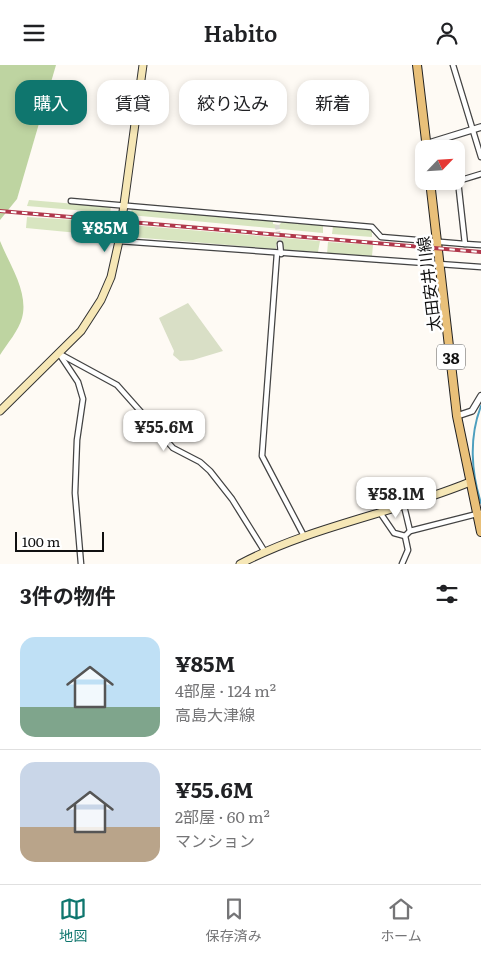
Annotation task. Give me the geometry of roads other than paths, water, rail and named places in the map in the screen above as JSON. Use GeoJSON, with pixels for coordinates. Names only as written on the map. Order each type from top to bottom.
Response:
{"type":"FeatureCollection","features":[{"type":"Feature","properties":{"kind":"main road"},"geometry":{"type":"LineString","coordinates":[[0,411],[60,354],[81,331],[101,300],[111,277],[119,241],[122,206],[143,65]]}},
{"type":"Feature","properties":{"kind":"main road"},"geometry":{"type":"LineString","coordinates":[[417,65],[425,140]]}},
{"type":"Feature","properties":{"kind":"main road","name":"太田安井川線"},"geometry":{"type":"LineString","coordinates":[[431,190],[457,416],[470,482],[479,513],[481,532]]}},
{"type":"Feature","properties":{"kind":"main road"},"geometry":{"type":"LineString","coordinates":[[240,564],[304,536],[381,514],[470,482]]}},
{"type":"Feature","properties":{"kind":"street"},"geometry":{"type":"LineString","coordinates":[[453,65],[481,157]]}},
{"type":"Feature","properties":{"kind":"street"},"geometry":{"type":"LineString","coordinates":[[443,140],[481,127]]}},
{"type":"Feature","properties":{"kind":"street"},"geometry":{"type":"LineString","coordinates":[[465,244],[458,181],[481,173]]}},
{"type":"Feature","properties":{"kind":"street"},"geometry":{"type":"LineString","coordinates":[[71,201],[372,227],[381,237],[481,245]]}},
{"type":"Feature","properties":{"kind":"street"},"geometry":{"type":"LineString","coordinates":[[277,225],[278,219]]}},
{"type":"Feature","properties":{"kind":"street"},"geometry":{"type":"LineString","coordinates":[[119,241],[279,254],[481,267]]}},
{"type":"Feature","properties":{"kind":"street"},"geometry":{"type":"LineString","coordinates":[[280,244],[262,456],[304,536]]}},
{"type":"Feature","properties":{"kind":"street"},"geometry":{"type":"LineString","coordinates":[[60,354],[117,385],[173,448],[200,462],[210,471],[232,499],[265,552]]}},
{"type":"Feature","properties":{"kind":"street"},"geometry":{"type":"LineString","coordinates":[[60,354],[78,382],[83,399],[77,440],[75,493],[81,564]]}},
{"type":"Feature","properties":{"kind":"street"},"geometry":{"type":"LineString","coordinates":[[457,416],[472,411],[481,396]]}},
{"type":"Feature","properties":{"kind":"street"},"geometry":{"type":"LineString","coordinates":[[404,506],[410,531]]}},
{"type":"Feature","properties":{"kind":"street"},"geometry":{"type":"LineString","coordinates":[[405,537],[410,531],[479,513]]}},
{"type":"Feature","properties":{"kind":"street"},"geometry":{"type":"LineString","coordinates":[[381,514],[394,533],[405,537]]}},
{"type":"Feature","properties":{"kind":"street"},"geometry":{"type":"LineString","coordinates":[[402,564],[408,550],[405,537]]}},
{"type":"Feature","properties":{"kind":"waterway"},"geometry":{"type":"LineString","coordinates":[[481,406],[473,442],[473,467],[481,503]]}},
{"type":"Feature","properties":{"kind":"tunnel"},"geometry":{"type":"LineString","coordinates":[[277,225],[280,244]]}},
{"type":"Feature","properties":{"kind":"railway"},"geometry":{"type":"LineString","coordinates":[[0,211],[481,252]]}}]}
